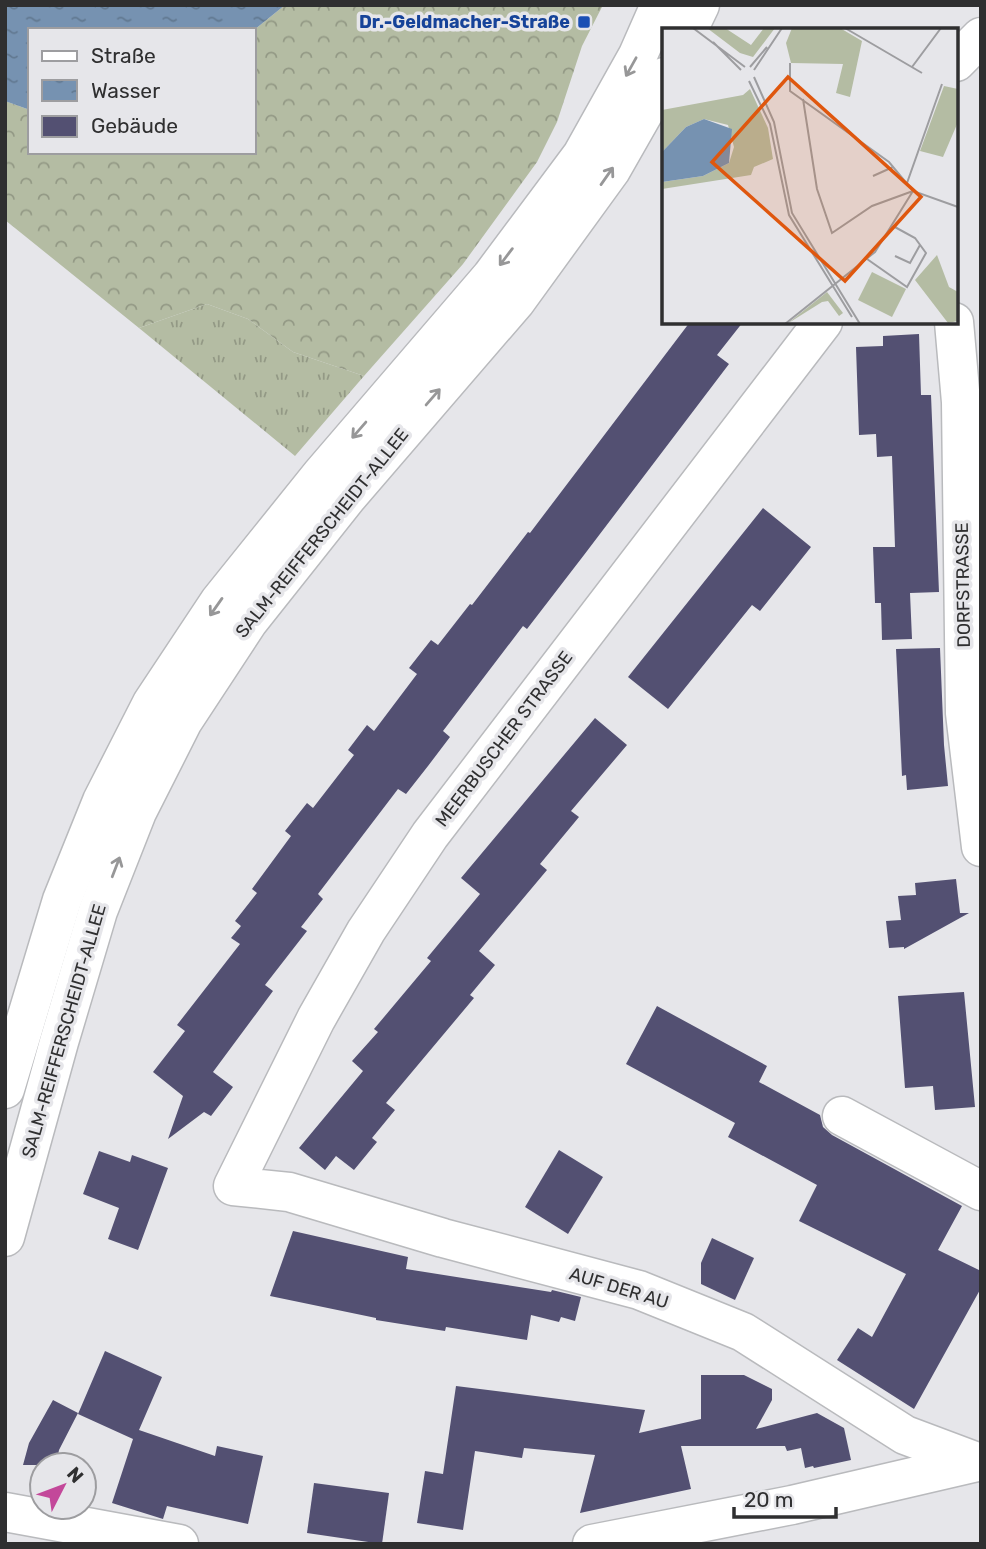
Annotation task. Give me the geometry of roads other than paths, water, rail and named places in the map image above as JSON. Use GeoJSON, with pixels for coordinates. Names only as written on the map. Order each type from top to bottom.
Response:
{"type":"FeatureCollection","features":[{"type":"Feature","properties":{"kind":"street","name":"SALM-REIFFERSCHEIDT-ALLEE"},"geometry":{"type":"LineString","coordinates":[[5,1089],[62,900],[102,801],[152,703],[219,602],[321,475],[491,277],[582,155],[638,55],[660,5]]}},
{"type":"Feature","properties":{"kind":"street"},"geometry":{"type":"LineString","coordinates":[[689,28],[700,5]]}},
{"type":"Feature","properties":{"kind":"street"},"geometry":{"type":"LineString","coordinates":[[958,60],[981,37]]}},
{"type":"Feature","properties":{"kind":"street","name":"SALM-REIFFERSCHEIDT-ALLEE"},"geometry":{"type":"LineString","coordinates":[[5,1237],[59,1042],[99,911],[137,811],[183,721],[248,622],[348,496],[516,301],[611,170],[662,81]]}},
{"type":"Feature","properties":{"kind":"street","name":"MEERBUSCHER STRASSE"},"geometry":{"type":"LineString","coordinates":[[233,1186],[316,1018],[366,931],[430,835],[821,324]]}},
{"type":"Feature","properties":{"kind":"street","name":"DORFSTRASSE"},"geometry":{"type":"LineString","coordinates":[[954,324],[971,402],[965,713],[981,847]]}},
{"type":"Feature","properties":{"kind":"street"},"geometry":{"type":"LineString","coordinates":[[842,1116],[981,1191]]}},
{"type":"Feature","properties":{"kind":"street","name":"AUF DER AU"},"geometry":{"type":"LineString","coordinates":[[233,1186],[289,1192],[443,1238],[639,1290],[743,1332],[905,1435],[979,1459]]}},
{"type":"Feature","properties":{"kind":"street"},"geometry":{"type":"LineString","coordinates":[[592,1544],[630,1540],[792,1505],[979,1459]]}},
{"type":"Feature","properties":{"kind":"street"},"geometry":{"type":"LineString","coordinates":[[5,1512],[179,1544]]}},
{"type":"Feature","properties":{"kind":"water"},"geometry":{"type":"Polygon","coordinates":[[[5,5],[285,5],[256,28],[28,28],[28,109],[5,101],[5,5]]]}},
{"type":"Feature","properties":{"kind":"place","name":"Dr.-Geldmacher-Straße"},"geometry":{"type":"Point","coordinates":[584,22]}}]}
